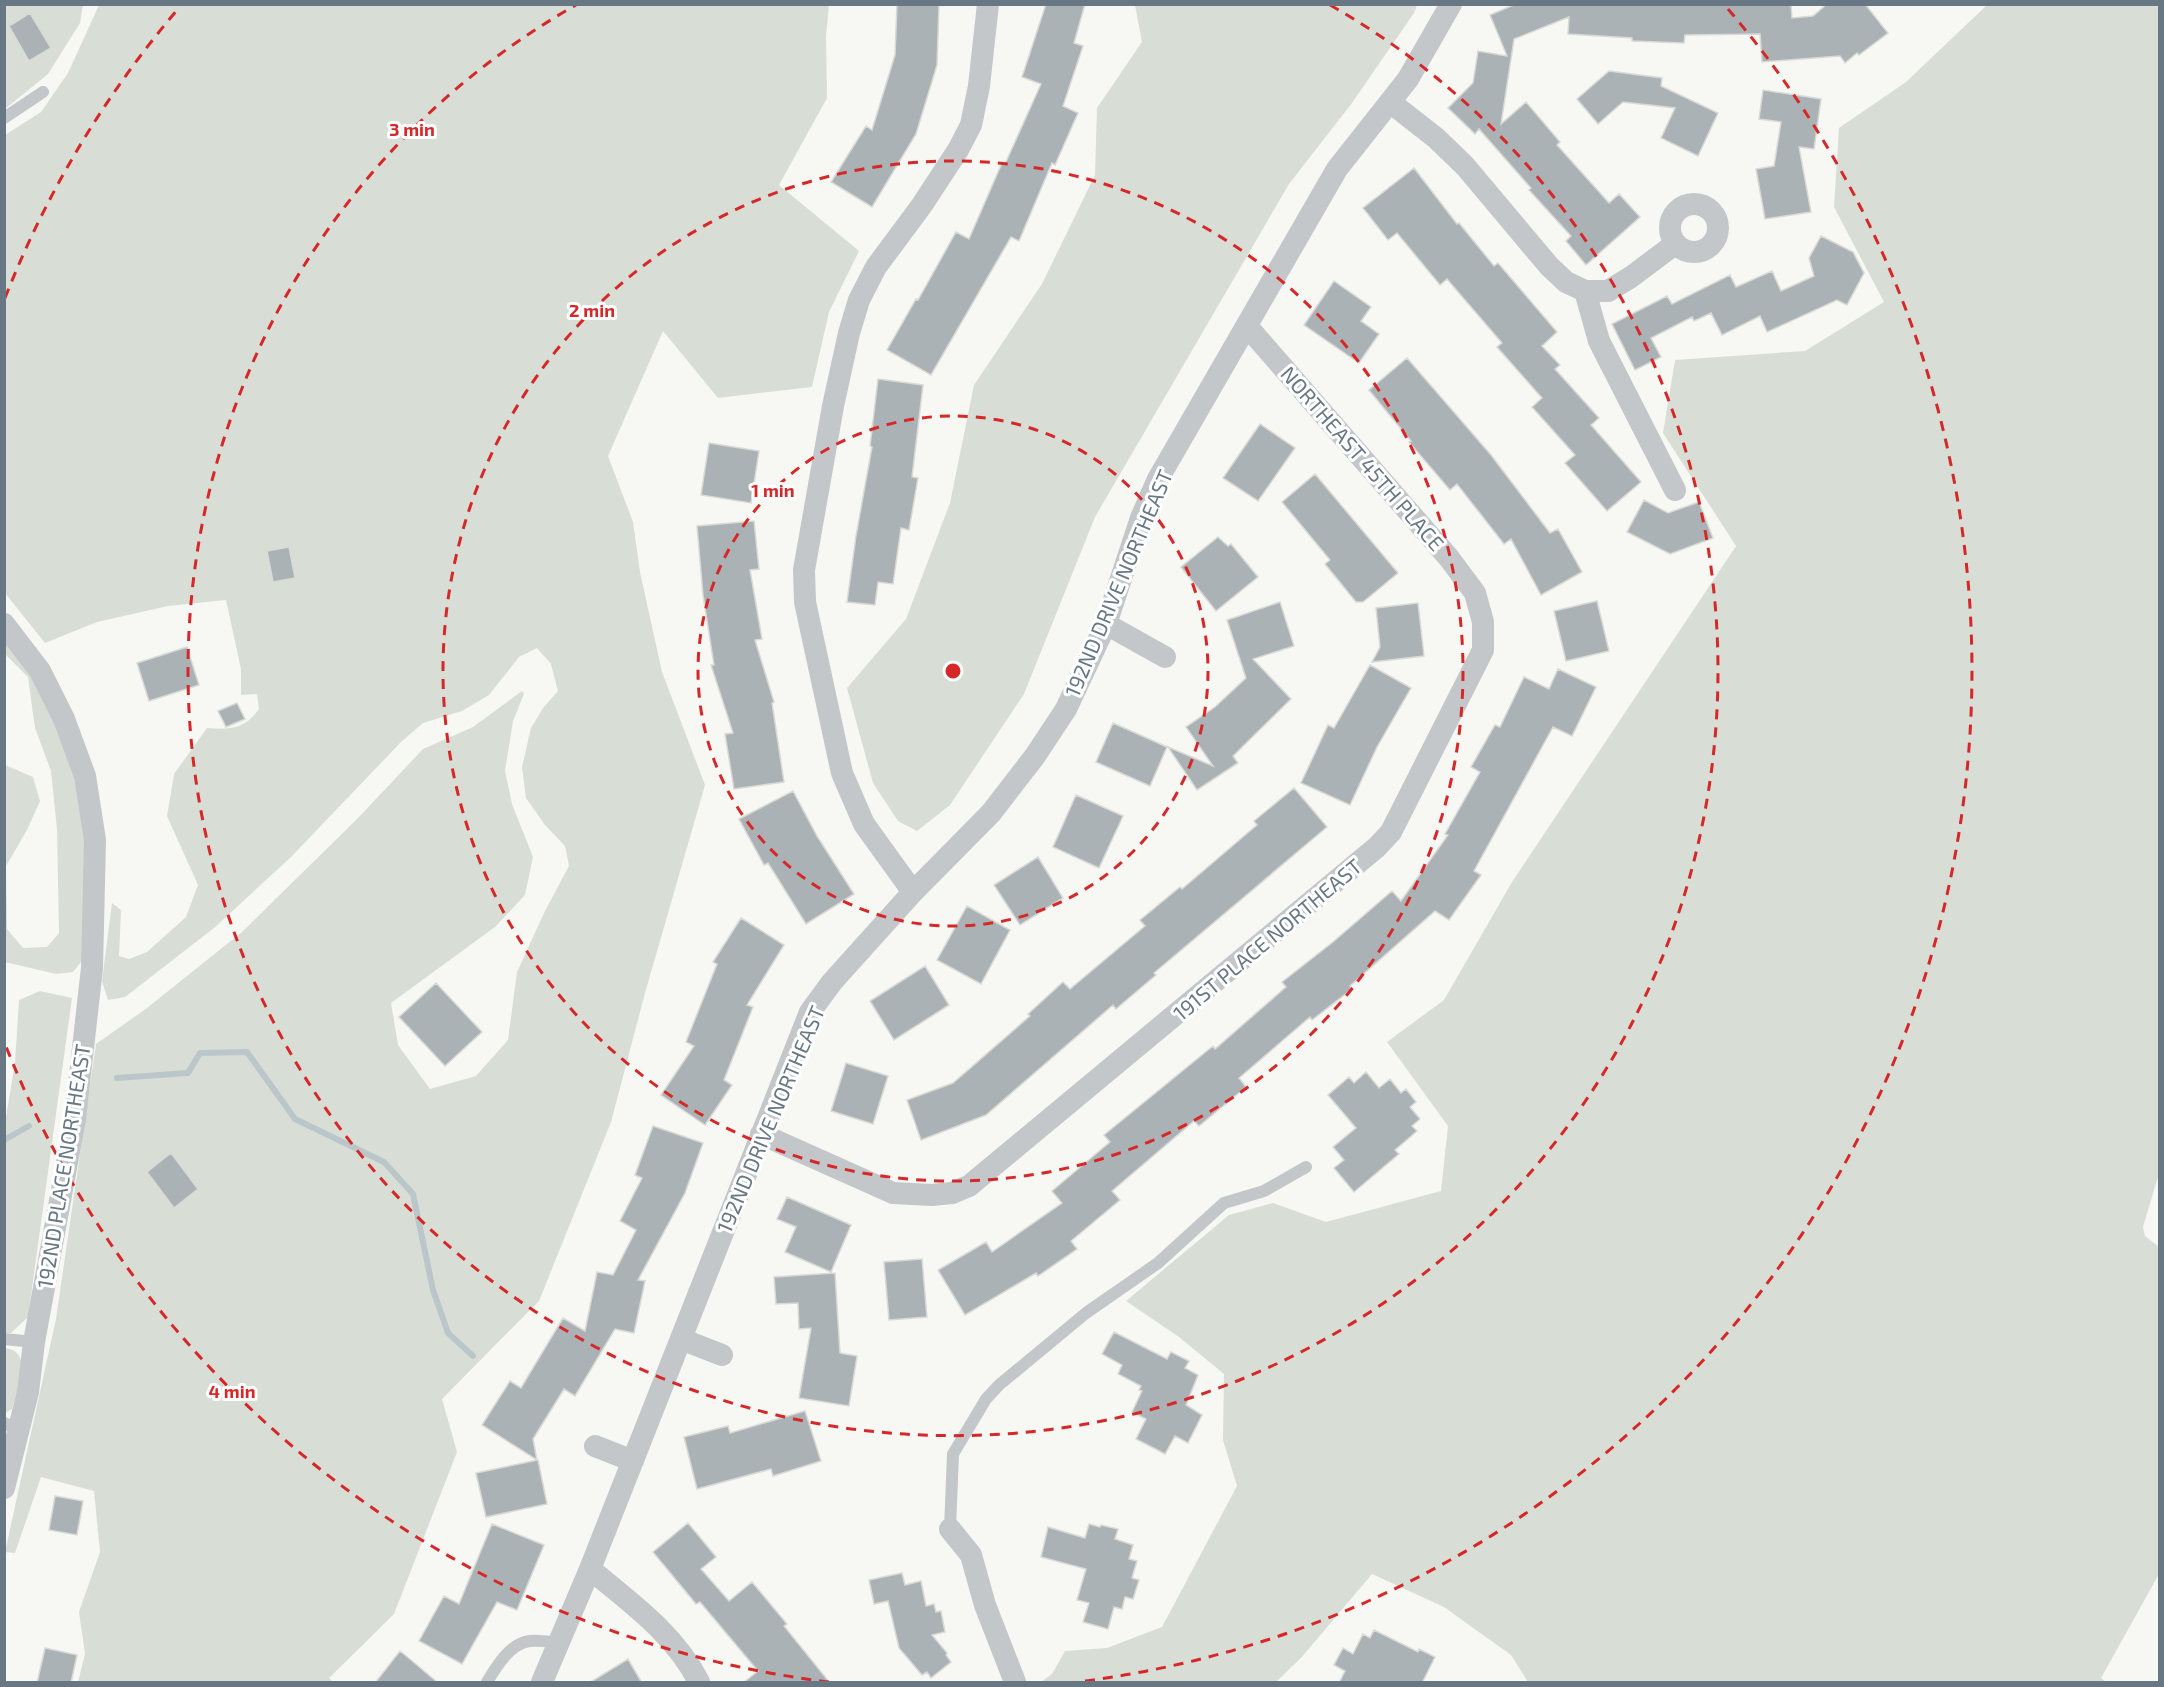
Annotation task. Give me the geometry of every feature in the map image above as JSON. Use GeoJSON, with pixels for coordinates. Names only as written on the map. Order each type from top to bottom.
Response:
{"type":"FeatureCollection","features":[{"type":"Feature","properties":{"kind":"street"},"geometry":{"type":"LineString","coordinates":[[913,892],[864,824],[842,773],[805,602],[804,570],[833,406],[849,333],[859,300],[876,267],[958,150],[971,125],[980,86],[988,4]]}},
{"type":"Feature","properties":{"kind":"street","name":"192ND DRIVE NORTHEAST"},"geometry":{"type":"LineString","coordinates":[[542,1683],[590,1569],[810,1012],[832,982],[913,892],[991,813],[1035,756],[1066,709],[1106,624],[1141,518],[1158,479],[1337,169],[1408,79],[1451,4]]}},
{"type":"Feature","properties":{"kind":"street"},"geometry":{"type":"LineString","coordinates":[[1390,102],[1436,138],[1465,166],[1549,266],[1566,282],[1585,291],[1608,291],[1631,278],[1675,244]]}},
{"type":"Feature","properties":{"kind":"street"},"geometry":{"type":"LineString","coordinates":[[1585,291],[1599,341],[1675,490]]}},
{"type":"Feature","properties":{"kind":"street","name":"NORTHEAST 45TH PLACE"},"geometry":{"type":"LineString","coordinates":[[1247,326],[1449,558],[1475,593]]}},
{"type":"Feature","properties":{"kind":"street","name":"191ST PLACE NORTHEAST"},"geometry":{"type":"LineString","coordinates":[[761,1134],[893,1193],[932,1195],[952,1193],[969,1186],[1377,847],[1390,832],[1483,650],[1484,622],[1475,593]]}},
{"type":"Feature","properties":{"kind":"street","name":"192ND PLACE NORTHEAST"},"geometry":{"type":"LineString","coordinates":[[4,624],[40,671],[64,719],[85,776],[95,840],[92,968],[75,1119],[34,1342],[28,1392],[12,1426],[4,1488]]}},
{"type":"Feature","properties":{"kind":"street"},"geometry":{"type":"LineString","coordinates":[[1106,624],[1165,657]]}},
{"type":"Feature","properties":{"kind":"street"},"geometry":{"type":"LineString","coordinates":[[681,1339],[722,1355]]}},
{"type":"Feature","properties":{"kind":"street"},"geometry":{"type":"LineString","coordinates":[[595,1446],[633,1461]]}},
{"type":"Feature","properties":{"kind":"street"},"geometry":{"type":"LineString","coordinates":[[950,1529],[971,1555],[985,1605],[1015,1683]]}},
{"type":"Feature","properties":{"kind":"street"},"geometry":{"type":"LineString","coordinates":[[590,1569],[665,1632],[693,1670],[699,1683]]}},
{"type":"Feature","properties":{"kind":"lane"},"geometry":{"type":"LineString","coordinates":[[4,118],[43,92]]}},
{"type":"Feature","properties":{"kind":"lane"},"geometry":{"type":"LineString","coordinates":[[950,1529],[953,1454],[986,1399],[999,1385],[1086,1313],[1158,1263],[1224,1203],[1264,1191],[1306,1167]]}},
{"type":"Feature","properties":{"kind":"lane"},"geometry":{"type":"LineString","coordinates":[[4,1339],[34,1342]]}},
{"type":"Feature","properties":{"kind":"lane"},"geometry":{"type":"LineString","coordinates":[[487,1683],[496,1667],[514,1647],[529,1641],[559,1643]]}},
{"type":"Feature","properties":{"kind":"shaded area"},"geometry":{"type":"Polygon","coordinates":[[[5,5],[83,5],[80,23],[48,74],[5,109],[5,5]]]}},
{"type":"Feature","properties":{"kind":"shaded area"},"geometry":{"type":"Polygon","coordinates":[[[99,5],[829,5],[826,36],[827,98],[779,185],[859,251],[829,312],[812,387],[718,398],[663,331],[608,456],[633,522],[640,572],[662,672],[705,785],[645,993],[611,1122],[539,1301],[442,1399],[457,1452],[394,1614],[329,1678],[333,1682],[78,1682],[85,1654],[79,1612],[100,1552],[94,1491],[41,1477],[15,1553],[5,1552],[56,1319],[96,1044],[147,1008],[242,932],[359,817],[423,749],[473,727],[522,691],[524,694],[513,721],[505,771],[512,804],[533,857],[525,895],[495,927],[391,1003],[398,1045],[430,1089],[476,1076],[508,1040],[517,972],[569,866],[565,846],[545,825],[526,798],[522,767],[531,728],[543,708],[558,691],[551,664],[537,648],[519,657],[489,695],[462,711],[423,723],[401,742],[291,857],[214,928],[125,997],[108,1000],[102,981],[112,903],[121,910],[119,956],[129,959],[147,952],[186,917],[198,885],[167,816],[174,774],[207,728],[236,727],[248,721],[259,709],[257,694],[241,695],[241,669],[226,600],[168,606],[97,622],[45,643],[5,593],[5,135],[41,112],[68,73],[99,5]]]}},
{"type":"Feature","properties":{"kind":"shaded area"},"geometry":{"type":"Polygon","coordinates":[[[1135,5],[1417,5],[1414,13],[1352,103],[1289,184],[1095,517],[1024,694],[950,805],[917,831],[898,821],[873,783],[847,688],[906,619],[950,503],[974,385],[1042,284],[1095,175],[1097,108],[1142,42],[1135,5]]]}},
{"type":"Feature","properties":{"kind":"shaded area"},"geometry":{"type":"Polygon","coordinates":[[[1987,5],[2159,5],[2160,1170],[2143,1227],[2145,1236],[2159,1247],[2159,1574],[2101,1678],[2106,1682],[1528,1682],[1511,1655],[1444,1607],[1372,1574],[1301,1658],[1276,1682],[1041,1682],[1052,1674],[1065,1651],[1107,1648],[1162,1627],[1237,1486],[1223,1440],[1224,1374],[1179,1337],[1126,1301],[1229,1215],[1273,1203],[1326,1222],[1441,1191],[1448,1126],[1387,1042],[1444,1000],[1512,882],[1736,546],[1663,433],[1675,360],[1805,351],[1884,302],[1834,207],[1839,128],[1906,82],[1987,5]]]}},
{"type":"Feature","properties":{"kind":"shaded area"},"geometry":{"type":"Polygon","coordinates":[[[4,635],[36,680],[62,733],[81,800],[89,857],[84,958],[73,972],[56,974],[5,962],[5,765],[33,777],[40,801],[27,830],[6,866],[7,929],[23,948],[47,947],[59,933],[57,829],[51,771],[35,728],[28,677],[5,654],[4,635]]]}},
{"type":"Feature","properties":{"kind":"shaded area"},"geometry":{"type":"Polygon","coordinates":[[[40,991],[72,998],[28,1317],[11,1333],[5,1333],[5,1123],[15,1063],[19,1000],[40,991]]]}},
{"type":"Feature","properties":{"kind":"shaded area"},"geometry":{"type":"Polygon","coordinates":[[[5,1348],[14,1351],[19,1356],[22,1372],[12,1409],[5,1413],[5,1348]]]}},
{"type":"Feature","properties":{"kind":"building"},"geometry":{"type":"Polygon","coordinates":[[[897,4],[939,4],[937,65],[916,134],[872,207],[831,182],[866,126],[872,130],[895,55],[897,4]]]}},
{"type":"Feature","properties":{"kind":"building"},"geometry":{"type":"Polygon","coordinates":[[[1046,4],[1085,4],[1074,43],[1083,46],[1063,106],[1078,113],[1055,165],[1052,163],[1019,241],[1011,237],[931,375],[887,350],[956,232],[969,239],[1002,163],[1005,164],[1041,84],[1022,77],[1046,4]]]}},
{"type":"Feature","properties":{"kind":"building"},"geometry":{"type":"Polygon","coordinates":[[[1516,4],[1791,4],[1792,18],[1813,16],[1827,4],[1865,4],[1888,33],[1845,63],[1840,56],[1762,62],[1760,34],[1685,35],[1684,43],[1632,41],[1632,38],[1568,34],[1569,17],[1514,39],[1501,124],[1526,102],[1560,142],[1557,145],[1609,203],[1619,194],[1640,217],[1586,265],[1566,241],[1571,236],[1529,190],[1531,188],[1479,129],[1475,134],[1448,108],[1473,83],[1478,51],[1507,56],[1490,15],[1516,4]]]}},
{"type":"Feature","properties":{"kind":"building"},"geometry":{"type":"Polygon","coordinates":[[[30,13],[51,48],[29,61],[9,26],[30,13]]]}},
{"type":"Feature","properties":{"kind":"building"},"geometry":{"type":"Polygon","coordinates":[[[1609,71],[1662,78],[1661,86],[1718,113],[1698,156],[1661,138],[1675,108],[1623,102],[1598,124],[1577,99],[1609,71]]]}},
{"type":"Feature","properties":{"kind":"building"},"geometry":{"type":"Polygon","coordinates":[[[1763,90],[1821,99],[1814,149],[1799,147],[1811,212],[1765,219],[1756,169],[1774,166],[1781,122],[1759,119],[1763,90]]]}},
{"type":"Feature","properties":{"kind":"building"},"geometry":{"type":"Polygon","coordinates":[[[1414,168],[1457,224],[1459,223],[1494,266],[1498,263],[1557,332],[1542,346],[1560,365],[1555,369],[1599,418],[1591,425],[1641,482],[1607,511],[1565,463],[1575,455],[1532,407],[1542,398],[1497,347],[1502,343],[1447,279],[1440,285],[1397,233],[1388,240],[1363,208],[1414,168]]]}},
{"type":"Feature","properties":{"kind":"building"},"geometry":{"type":"Polygon","coordinates":[[[1821,236],[1853,252],[1864,273],[1847,305],[1837,300],[1767,332],[1760,316],[1722,335],[1711,313],[1694,321],[1692,317],[1651,338],[1661,357],[1635,370],[1612,324],[1667,296],[1672,304],[1730,275],[1736,287],[1772,271],[1781,291],[1814,276],[1809,258],[1821,236]]]}},
{"type":"Feature","properties":{"kind":"building"},"geometry":{"type":"Polygon","coordinates":[[[1334,281],[1371,307],[1361,321],[1379,334],[1359,363],[1304,325],[1334,281]]]}},
{"type":"Feature","properties":{"kind":"building"},"geometry":{"type":"Polygon","coordinates":[[[1407,358],[1491,455],[1550,533],[1558,529],[1582,572],[1541,595],[1511,539],[1504,544],[1457,484],[1450,490],[1409,442],[1411,441],[1369,390],[1407,358]]]}},
{"type":"Feature","properties":{"kind":"building"},"geometry":{"type":"Polygon","coordinates":[[[878,379],[923,385],[912,477],[918,478],[909,530],[901,528],[893,584],[878,582],[875,605],[847,602],[872,447],[870,446],[878,379]]]}},
{"type":"Feature","properties":{"kind":"building"},"geometry":{"type":"Polygon","coordinates":[[[1260,424],[1295,448],[1258,501],[1223,478],[1260,424]]]}},
{"type":"Feature","properties":{"kind":"building"},"geometry":{"type":"Polygon","coordinates":[[[709,443],[759,451],[751,503],[701,495],[709,443]]]}},
{"type":"Feature","properties":{"kind":"building"},"geometry":{"type":"Polygon","coordinates":[[[1315,474],[1398,573],[1363,602],[1356,602],[1325,564],[1330,560],[1282,502],[1315,474]]]}},
{"type":"Feature","properties":{"kind":"building"},"geometry":{"type":"Polygon","coordinates":[[[1644,500],[1668,513],[1699,502],[1713,538],[1670,554],[1627,532],[1644,500]]]}},
{"type":"Feature","properties":{"kind":"building"},"geometry":{"type":"Polygon","coordinates":[[[754,521],[759,569],[750,570],[762,639],[755,640],[774,702],[772,703],[784,782],[734,789],[725,734],[733,733],[711,665],[714,665],[703,595],[697,526],[754,521]]]}},
{"type":"Feature","properties":{"kind":"building"},"geometry":{"type":"Polygon","coordinates":[[[1218,537],[1228,546],[1231,544],[1258,577],[1216,611],[1181,567],[1218,537]]]}},
{"type":"Feature","properties":{"kind":"building"},"geometry":{"type":"Polygon","coordinates":[[[289,547],[295,578],[273,582],[267,551],[289,547]]]}},
{"type":"Feature","properties":{"kind":"building"},"geometry":{"type":"Polygon","coordinates":[[[1597,601],[1609,651],[1566,661],[1554,611],[1597,601]]]}},
{"type":"Feature","properties":{"kind":"building"},"geometry":{"type":"Polygon","coordinates":[[[1280,602],[1294,646],[1253,659],[1291,699],[1233,756],[1238,763],[1197,790],[1168,747],[1213,766],[1186,727],[1215,707],[1246,678],[1227,620],[1280,602]]]}},
{"type":"Feature","properties":{"kind":"building"},"geometry":{"type":"Polygon","coordinates":[[[1418,603],[1424,656],[1372,662],[1380,647],[1376,608],[1418,603]]]}},
{"type":"Feature","properties":{"kind":"building"},"geometry":{"type":"Polygon","coordinates":[[[187,647],[199,685],[149,701],[137,663],[187,647]]]}},
{"type":"Feature","properties":{"kind":"building"},"geometry":{"type":"Polygon","coordinates":[[[1370,665],[1411,688],[1377,747],[1350,805],[1301,783],[1328,725],[1334,728],[1370,665]]]}},
{"type":"Feature","properties":{"kind":"building"},"geometry":{"type":"Polygon","coordinates":[[[1558,669],[1596,687],[1572,736],[1553,727],[1474,871],[1481,875],[1449,920],[1435,911],[1350,986],[1352,989],[1312,1020],[1310,1017],[1239,1078],[1246,1087],[1199,1126],[1194,1121],[1112,1191],[1120,1200],[1071,1241],[1077,1249],[1038,1276],[1036,1273],[965,1315],[938,1270],[986,1242],[992,1252],[1062,1203],[1052,1191],[1110,1142],[1104,1135],[1213,1046],[1215,1049],[1286,987],[1282,982],[1392,891],[1401,901],[1448,835],[1445,834],[1480,772],[1471,767],[1495,725],[1500,727],[1524,677],[1549,689],[1558,669]]]}},
{"type":"Feature","properties":{"kind":"building"},"geometry":{"type":"Polygon","coordinates":[[[237,703],[245,719],[226,727],[218,711],[237,703]]]}},
{"type":"Feature","properties":{"kind":"building"},"geometry":{"type":"Polygon","coordinates":[[[1113,723],[1167,747],[1150,786],[1096,762],[1113,723]]]}},
{"type":"Feature","properties":{"kind":"building"},"geometry":{"type":"Polygon","coordinates":[[[1294,788],[1327,827],[1154,973],[1156,975],[1116,1009],[1113,1005],[986,1115],[921,1140],[907,1100],[953,1083],[1030,1016],[1028,1014],[1063,982],[1070,989],[1145,926],[1140,920],[1180,887],[1182,889],[1257,825],[1254,821],[1294,788]]]}},
{"type":"Feature","properties":{"kind":"building"},"geometry":{"type":"Polygon","coordinates":[[[793,791],[817,836],[854,894],[806,924],[768,863],[764,865],[739,819],[793,791]]]}},
{"type":"Feature","properties":{"kind":"building"},"geometry":{"type":"Polygon","coordinates":[[[1076,795],[1123,816],[1099,868],[1053,847],[1076,795]]]}},
{"type":"Feature","properties":{"kind":"building"},"geometry":{"type":"Polygon","coordinates":[[[1038,857],[1063,898],[1020,925],[994,885],[1038,857]]]}},
{"type":"Feature","properties":{"kind":"building"},"geometry":{"type":"Polygon","coordinates":[[[967,906],[1010,930],[981,984],[937,960],[967,906]]]}},
{"type":"Feature","properties":{"kind":"building"},"geometry":{"type":"Polygon","coordinates":[[[741,918],[784,945],[747,1005],[753,1007],[724,1080],[732,1085],[705,1125],[661,1095],[694,1046],[686,1042],[717,964],[713,962],[741,918]]]}},
{"type":"Feature","properties":{"kind":"building"},"geometry":{"type":"Polygon","coordinates":[[[925,966],[949,1005],[894,1040],[870,1001],[925,966]]]}},
{"type":"Feature","properties":{"kind":"building"},"geometry":{"type":"Polygon","coordinates":[[[436,983],[482,1032],[445,1066],[399,1017],[436,983]]]}},
{"type":"Feature","properties":{"kind":"building"},"geometry":{"type":"Polygon","coordinates":[[[846,1063],[888,1076],[873,1124],[831,1111],[846,1063]]]}},
{"type":"Feature","properties":{"kind":"building"},"geometry":{"type":"Polygon","coordinates":[[[1366,1072],[1379,1088],[1390,1079],[1401,1093],[1406,1089],[1416,1102],[1410,1107],[1420,1119],[1412,1126],[1417,1131],[1395,1150],[1399,1154],[1354,1192],[1334,1168],[1344,1160],[1333,1147],[1356,1128],[1328,1095],[1349,1077],[1354,1083],[1366,1072]]]}},
{"type":"Feature","properties":{"kind":"building"},"geometry":{"type":"Polygon","coordinates":[[[653,1126],[703,1143],[685,1193],[638,1280],[645,1281],[634,1333],[615,1329],[575,1396],[564,1389],[533,1439],[537,1460],[482,1425],[510,1381],[521,1388],[563,1318],[585,1331],[597,1272],[613,1275],[636,1230],[620,1221],[642,1178],[635,1175],[653,1126]]]}},
{"type":"Feature","properties":{"kind":"building"},"geometry":{"type":"Polygon","coordinates":[[[171,1153],[198,1189],[174,1208],[147,1172],[171,1153]]]}},
{"type":"Feature","properties":{"kind":"building"},"geometry":{"type":"Polygon","coordinates":[[[787,1197],[851,1225],[831,1272],[785,1252],[796,1227],[777,1219],[787,1197]]]}},
{"type":"Feature","properties":{"kind":"building"},"geometry":{"type":"Polygon","coordinates":[[[922,1259],[927,1317],[889,1320],[884,1262],[922,1259]]]}},
{"type":"Feature","properties":{"kind":"building"},"geometry":{"type":"Polygon","coordinates":[[[835,1273],[840,1353],[857,1356],[849,1406],[799,1398],[811,1328],[799,1329],[798,1303],[776,1304],[774,1277],[835,1273]]]}},
{"type":"Feature","properties":{"kind":"building"},"geometry":{"type":"Polygon","coordinates":[[[1114,1332],[1167,1359],[1171,1352],[1189,1361],[1185,1368],[1198,1375],[1186,1405],[1202,1415],[1188,1443],[1175,1436],[1165,1454],[1136,1439],[1146,1419],[1132,1412],[1142,1391],[1139,1390],[1141,1386],[1118,1374],[1122,1365],[1102,1354],[1114,1332]]]}},
{"type":"Feature","properties":{"kind":"building"},"geometry":{"type":"Polygon","coordinates":[[[805,1411],[821,1461],[773,1476],[771,1469],[697,1489],[684,1437],[728,1426],[730,1433],[805,1411]]]}},
{"type":"Feature","properties":{"kind":"building"},"geometry":{"type":"Polygon","coordinates":[[[538,1460],[547,1504],[486,1517],[476,1473],[538,1460]]]}},
{"type":"Feature","properties":{"kind":"building"},"geometry":{"type":"Polygon","coordinates":[[[55,1496],[83,1501],[77,1535],[49,1530],[55,1496]]]}},
{"type":"Feature","properties":{"kind":"building"},"geometry":{"type":"Polygon","coordinates":[[[688,1523],[716,1557],[701,1569],[729,1601],[752,1582],[787,1624],[784,1626],[830,1683],[743,1683],[758,1671],[700,1602],[696,1604],[653,1552],[688,1523]]]}},
{"type":"Feature","properties":{"kind":"building"},"geometry":{"type":"Polygon","coordinates":[[[492,1524],[544,1545],[517,1610],[497,1602],[462,1664],[419,1641],[444,1596],[459,1604],[492,1524]]]}},
{"type":"Feature","properties":{"kind":"building"},"geometry":{"type":"Polygon","coordinates":[[[1089,1524],[1118,1529],[1115,1539],[1133,1545],[1129,1559],[1137,1561],[1132,1578],[1139,1580],[1133,1599],[1125,1597],[1122,1609],[1114,1607],[1108,1629],[1083,1622],[1089,1603],[1077,1600],[1086,1569],[1041,1557],[1048,1527],[1085,1538],[1089,1524]]]}},
{"type":"Feature","properties":{"kind":"building"},"geometry":{"type":"Polygon","coordinates":[[[902,1573],[905,1585],[921,1581],[926,1606],[934,1604],[936,1612],[941,1611],[945,1632],[932,1635],[947,1653],[951,1662],[931,1678],[927,1672],[922,1675],[899,1648],[888,1601],[874,1604],[869,1580],[902,1573]]]}},
{"type":"Feature","properties":{"kind":"building"},"geometry":{"type":"Polygon","coordinates":[[[1374,1630],[1418,1652],[1419,1649],[1435,1657],[1422,1683],[1339,1683],[1345,1671],[1334,1665],[1343,1648],[1353,1654],[1363,1634],[1370,1638],[1374,1630]]]}},
{"type":"Feature","properties":{"kind":"building"},"geometry":{"type":"Polygon","coordinates":[[[45,1648],[77,1655],[71,1683],[37,1683],[45,1648]]]}},
{"type":"Feature","properties":{"kind":"building"},"geometry":{"type":"Polygon","coordinates":[[[400,1651],[417,1665],[438,1683],[375,1683],[400,1651]]]}},
{"type":"Feature","properties":{"kind":"building"},"geometry":{"type":"Polygon","coordinates":[[[628,1659],[642,1683],[589,1683],[628,1659]]]}},
{"type":"Feature","properties":{"kind":"waterway"},"geometry":{"type":"LineString","coordinates":[[117,1078],[188,1073],[200,1053],[247,1052],[295,1119],[384,1162],[413,1194],[433,1290],[448,1333],[473,1356]]}},
{"type":"Feature","properties":{"kind":"waterway"},"geometry":{"type":"LineString","coordinates":[[4,1140],[29,1126]]}}]}
